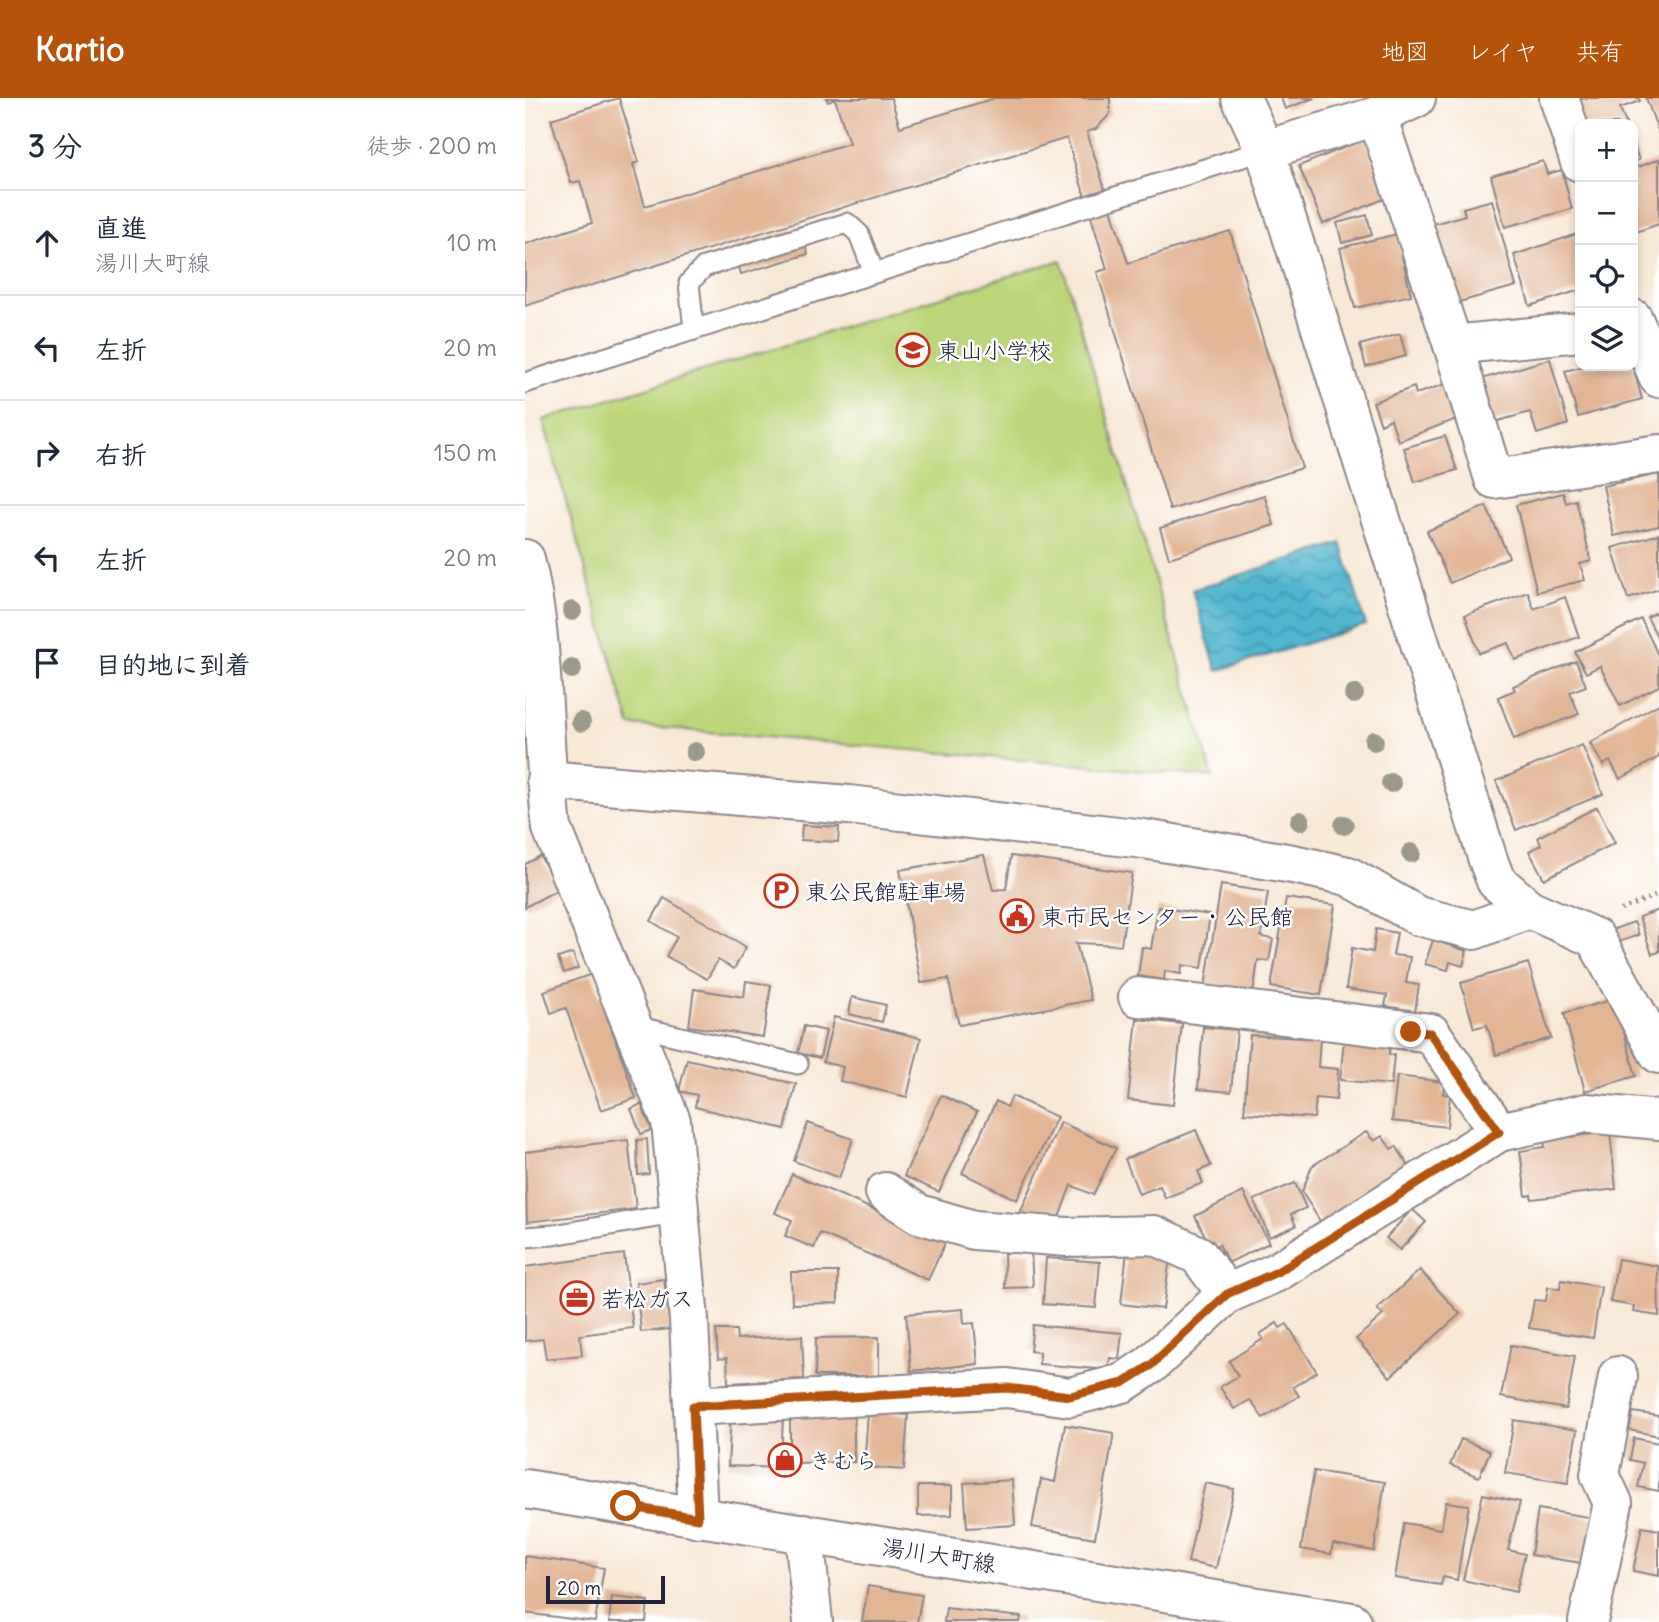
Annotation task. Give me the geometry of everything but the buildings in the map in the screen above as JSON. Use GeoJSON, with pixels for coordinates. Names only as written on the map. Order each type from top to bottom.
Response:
{"type":"FeatureCollection","features":[{"type":"Feature","properties":{"kind":"street"},"geometry":{"type":"LineString","coordinates":[[1241,98],[1265,150],[1496,881],[1529,909],[1595,938],[1659,1054]]}},
{"type":"Feature","properties":{"kind":"street"},"geometry":{"type":"LineString","coordinates":[[1559,98],[1575,147]]}},
{"type":"Feature","properties":{"kind":"street"},"geometry":{"type":"LineString","coordinates":[[1265,150],[1401,103],[1453,345],[1494,479],[1659,454]]}},
{"type":"Feature","properties":{"kind":"street"},"geometry":{"type":"LineString","coordinates":[[1640,323],[1659,378]]}},
{"type":"Feature","properties":{"kind":"street"},"geometry":{"type":"LineString","coordinates":[[1453,345],[1575,332]]}},
{"type":"Feature","properties":{"kind":"street"},"geometry":{"type":"LineString","coordinates":[[525,559],[534,598],[546,780],[535,826],[634,1026],[671,1121],[689,1320],[698,1518]]}},
{"type":"Feature","properties":{"kind":"street"},"geometry":{"type":"LineString","coordinates":[[546,780],[849,805],[1144,839],[1348,876],[1418,916],[1474,930],[1529,909]]}},
{"type":"Feature","properties":{"kind":"street"},"geometry":{"type":"LineString","coordinates":[[1138,997],[1430,1033],[1499,1132]]}},
{"type":"Feature","properties":{"kind":"street"},"geometry":{"type":"LineString","coordinates":[[693,1406],[1007,1388],[1070,1396],[1123,1383],[1150,1366],[1227,1294],[1277,1272],[1499,1132],[1586,1113],[1659,1120]]}},
{"type":"Feature","properties":{"kind":"street"},"geometry":{"type":"LineString","coordinates":[[885,1192],[919,1214],[974,1230],[1067,1237],[1154,1235],[1198,1255],[1227,1294]]}},
{"type":"Feature","properties":{"kind":"street"},"geometry":{"type":"LineString","coordinates":[[1588,1622],[1613,1503],[1600,1475],[1618,1376]]}},
{"type":"Feature","properties":{"kind":"street","name":"湯川大町線"},"geometry":{"type":"LineString","coordinates":[[525,1489],[1352,1622]]}},
{"type":"Feature","properties":{"kind":"street"},"geometry":{"type":"LineString","coordinates":[[804,1533],[813,1622]]}},
{"type":"Feature","properties":{"kind":"lane"},"geometry":{"type":"LineString","coordinates":[[525,383],[1265,150]]}},
{"type":"Feature","properties":{"kind":"lane"},"geometry":{"type":"LineString","coordinates":[[694,330],[689,283],[704,267],[847,223],[859,234],[874,273]]}},
{"type":"Feature","properties":{"kind":"lane"},"geometry":{"type":"LineString","coordinates":[[634,1026],[798,1064]]}},
{"type":"Feature","properties":{"kind":"lane"},"geometry":{"type":"LineString","coordinates":[[525,1237],[552,1235],[680,1213]]}},
{"type":"Feature","properties":{"kind":"green space"},"geometry":{"type":"Polygon","coordinates":[[[1061,260],[1213,777],[630,725],[543,420],[1061,260]]]}},
{"type":"Feature","properties":{"kind":"water"},"geometry":{"type":"Polygon","coordinates":[[[1341,543],[1366,625],[1217,671],[1192,590],[1341,543]]]}},
{"type":"Feature","properties":{"kind":"place","name":"東山小学校"},"geometry":{"type":"Point","coordinates":[913,350]}},
{"type":"Feature","properties":{"kind":"place","name":"東公民館駐車場"},"geometry":{"type":"Point","coordinates":[781,891]}},
{"type":"Feature","properties":{"kind":"place","name":"東市民センター・公民館"},"geometry":{"type":"Point","coordinates":[1017,916]}},
{"type":"Feature","properties":{"kind":"place","name":"若松ガス"},"geometry":{"type":"Point","coordinates":[577,1298]}},
{"type":"Feature","properties":{"kind":"place","name":"きむら"},"geometry":{"type":"Point","coordinates":[785,1460]}},
{"type":"Feature","properties":{"kind":"route"},"geometry":{"type":"LineString","coordinates":[[626,1506],[698,1518],[693,1406],[1007,1388],[1070,1396],[1123,1383],[1150,1366],[1227,1294],[1277,1272],[1499,1132],[1430,1033],[1411,1032]]}}]}
